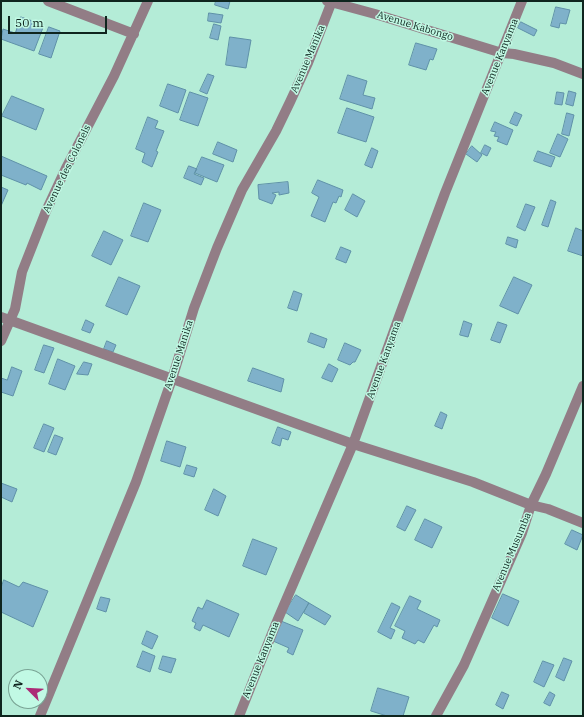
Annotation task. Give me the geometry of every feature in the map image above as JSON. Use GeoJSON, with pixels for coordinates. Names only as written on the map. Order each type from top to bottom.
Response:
{"type":"FeatureCollection","features":[{"type":"Feature","properties":{"kind":"street"},"geometry":{"type":"LineString","coordinates":[[48,1],[134,34]]}},
{"type":"Feature","properties":{"kind":"street","name":"Avenue des Colonels"},"geometry":{"type":"LineString","coordinates":[[1,341],[6,319],[15,310],[22,272],[46,212],[66,168],[114,76],[148,1]]}},
{"type":"Feature","properties":{"kind":"street","name":"Avenue Kabongo"},"geometry":{"type":"LineString","coordinates":[[330,1],[502,53],[514,54],[554,63],[583,74]]}},
{"type":"Feature","properties":{"kind":"street","name":"Avenue Manika"},"geometry":{"type":"LineString","coordinates":[[40,716],[136,482],[172,379],[194,308],[217,248],[242,190],[276,131],[308,63],[330,1]]}},
{"type":"Feature","properties":{"kind":"street","name":"Avenue Kanyama"},"geometry":{"type":"LineString","coordinates":[[239,716],[281,612],[353,444],[445,193],[522,1]]}},
{"type":"Feature","properties":{"kind":"street"},"geometry":{"type":"LineString","coordinates":[[6,319],[353,444],[473,482],[531,505],[548,509],[583,523]]}},
{"type":"Feature","properties":{"kind":"street","name":"Avenue Musumba"},"geometry":{"type":"LineString","coordinates":[[436,716],[464,665],[522,533],[531,505],[546,474],[583,386]]}},
{"type":"Feature","properties":{"kind":"building"},"geometry":{"type":"Polygon","coordinates":[[[216,1],[230,1],[228,9],[215,5],[216,1]]]}},
{"type":"Feature","properties":{"kind":"building"},"geometry":{"type":"Polygon","coordinates":[[[556,7],[570,10],[566,24],[560,23],[559,28],[551,26],[556,7]]]}},
{"type":"Feature","properties":{"kind":"building"},"geometry":{"type":"Polygon","coordinates":[[[209,13],[223,15],[221,23],[208,21],[209,13]]]}},
{"type":"Feature","properties":{"kind":"building"},"geometry":{"type":"Polygon","coordinates":[[[21,17],[44,25],[34,51],[1,39],[3,29],[15,33],[21,17]]]}},
{"type":"Feature","properties":{"kind":"building"},"geometry":{"type":"Polygon","coordinates":[[[521,22],[537,30],[534,36],[518,28],[521,22]]]}},
{"type":"Feature","properties":{"kind":"building"},"geometry":{"type":"Polygon","coordinates":[[[214,24],[221,26],[218,40],[210,38],[214,24]]]}},
{"type":"Feature","properties":{"kind":"building"},"geometry":{"type":"Polygon","coordinates":[[[49,27],[60,31],[51,58],[39,54],[49,27]]]}},
{"type":"Feature","properties":{"kind":"building"},"geometry":{"type":"Polygon","coordinates":[[[230,37],[251,40],[246,68],[226,65],[230,37]]]}},
{"type":"Feature","properties":{"kind":"building"},"geometry":{"type":"Polygon","coordinates":[[[416,43],[437,49],[433,60],[430,59],[426,70],[409,65],[416,43]]]}},
{"type":"Feature","properties":{"kind":"building"},"geometry":{"type":"Polygon","coordinates":[[[208,74],[214,76],[207,94],[200,91],[208,74]]]}},
{"type":"Feature","properties":{"kind":"building"},"geometry":{"type":"Polygon","coordinates":[[[348,75],[367,81],[363,95],[375,98],[372,109],[340,99],[348,75]]]}},
{"type":"Feature","properties":{"kind":"building"},"geometry":{"type":"Polygon","coordinates":[[[168,84],[186,90],[178,113],[160,106],[168,84]]]}},
{"type":"Feature","properties":{"kind":"building"},"geometry":{"type":"Polygon","coordinates":[[[569,91],[576,93],[573,106],[566,104],[569,91]]]}},
{"type":"Feature","properties":{"kind":"building"},"geometry":{"type":"Polygon","coordinates":[[[190,92],[208,98],[198,126],[180,120],[190,92]]]}},
{"type":"Feature","properties":{"kind":"building"},"geometry":{"type":"Polygon","coordinates":[[[557,92],[564,93],[562,105],[555,104],[557,92]]]}},
{"type":"Feature","properties":{"kind":"building"},"geometry":{"type":"Polygon","coordinates":[[[12,96],[44,109],[36,130],[2,116],[12,96]]]}},
{"type":"Feature","properties":{"kind":"building"},"geometry":{"type":"Polygon","coordinates":[[[347,108],[374,117],[366,142],[338,133],[347,108]]]}},
{"type":"Feature","properties":{"kind":"building"},"geometry":{"type":"Polygon","coordinates":[[[515,112],[522,115],[517,126],[510,123],[515,112]]]}},
{"type":"Feature","properties":{"kind":"building"},"geometry":{"type":"Polygon","coordinates":[[[567,113],[574,115],[569,136],[562,134],[567,113]]]}},
{"type":"Feature","properties":{"kind":"building"},"geometry":{"type":"Polygon","coordinates":[[[148,117],[158,121],[155,128],[164,131],[156,151],[158,152],[152,167],[142,162],[145,153],[136,149],[148,117]]]}},
{"type":"Feature","properties":{"kind":"building"},"geometry":{"type":"Polygon","coordinates":[[[495,122],[513,130],[507,145],[497,141],[499,137],[494,136],[496,132],[491,131],[495,122]]]}},
{"type":"Feature","properties":{"kind":"building"},"geometry":{"type":"Polygon","coordinates":[[[558,134],[568,139],[560,157],[550,153],[558,134]]]}},
{"type":"Feature","properties":{"kind":"building"},"geometry":{"type":"Polygon","coordinates":[[[218,142],[237,150],[233,162],[213,154],[218,142]]]}},
{"type":"Feature","properties":{"kind":"building"},"geometry":{"type":"Polygon","coordinates":[[[485,145],[491,148],[487,156],[481,153],[485,145]]]}},
{"type":"Feature","properties":{"kind":"building"},"geometry":{"type":"Polygon","coordinates":[[[472,146],[482,155],[477,162],[466,154],[472,146]]]}},
{"type":"Feature","properties":{"kind":"building"},"geometry":{"type":"Polygon","coordinates":[[[372,148],[378,151],[372,168],[365,165],[372,148]]]}},
{"type":"Feature","properties":{"kind":"building"},"geometry":{"type":"Polygon","coordinates":[[[538,151],[555,157],[551,167],[534,161],[538,151]]]}},
{"type":"Feature","properties":{"kind":"building"},"geometry":{"type":"Polygon","coordinates":[[[1,156],[47,176],[41,190],[27,183],[26,185],[1,175],[1,156]]]}},
{"type":"Feature","properties":{"kind":"building"},"geometry":{"type":"Polygon","coordinates":[[[202,157],[224,165],[217,182],[195,173],[202,157]]]}},
{"type":"Feature","properties":{"kind":"building"},"geometry":{"type":"Polygon","coordinates":[[[189,166],[197,169],[194,174],[204,178],[201,185],[184,178],[189,166]]]}},
{"type":"Feature","properties":{"kind":"building"},"geometry":{"type":"Polygon","coordinates":[[[318,180],[343,190],[341,197],[339,196],[336,203],[333,202],[325,222],[311,216],[319,197],[312,193],[318,180]]]}},
{"type":"Feature","properties":{"kind":"building"},"geometry":{"type":"Polygon","coordinates":[[[288,182],[289,193],[279,195],[279,192],[272,193],[276,195],[272,204],[259,199],[258,185],[288,182]]]}},
{"type":"Feature","properties":{"kind":"building"},"geometry":{"type":"Polygon","coordinates":[[[1,187],[8,190],[1,206],[1,187]]]}},
{"type":"Feature","properties":{"kind":"building"},"geometry":{"type":"Polygon","coordinates":[[[353,194],[365,201],[357,217],[345,210],[353,194]]]}},
{"type":"Feature","properties":{"kind":"building"},"geometry":{"type":"Polygon","coordinates":[[[551,200],[556,202],[548,227],[542,225],[551,200]]]}},
{"type":"Feature","properties":{"kind":"building"},"geometry":{"type":"Polygon","coordinates":[[[144,203],[161,210],[148,242],[131,236],[144,203]]]}},
{"type":"Feature","properties":{"kind":"building"},"geometry":{"type":"Polygon","coordinates":[[[526,204],[535,207],[525,231],[517,227],[526,204]]]}},
{"type":"Feature","properties":{"kind":"building"},"geometry":{"type":"Polygon","coordinates":[[[576,228],[583,231],[583,256],[568,251],[576,228]]]}},
{"type":"Feature","properties":{"kind":"building"},"geometry":{"type":"Polygon","coordinates":[[[104,231],[123,240],[111,265],[92,256],[104,231]]]}},
{"type":"Feature","properties":{"kind":"building"},"geometry":{"type":"Polygon","coordinates":[[[508,237],[518,240],[516,248],[506,244],[508,237]]]}},
{"type":"Feature","properties":{"kind":"building"},"geometry":{"type":"Polygon","coordinates":[[[341,247],[351,251],[346,263],[336,259],[341,247]]]}},
{"type":"Feature","properties":{"kind":"building"},"geometry":{"type":"Polygon","coordinates":[[[119,277],[140,286],[127,315],[106,306],[119,277]]]}},
{"type":"Feature","properties":{"kind":"building"},"geometry":{"type":"Polygon","coordinates":[[[514,277],[532,285],[518,314],[500,306],[514,277]]]}},
{"type":"Feature","properties":{"kind":"building"},"geometry":{"type":"Polygon","coordinates":[[[294,291],[302,294],[297,311],[288,308],[294,291]]]}},
{"type":"Feature","properties":{"kind":"building"},"geometry":{"type":"Polygon","coordinates":[[[86,320],[94,324],[90,333],[82,330],[86,320]]]}},
{"type":"Feature","properties":{"kind":"building"},"geometry":{"type":"Polygon","coordinates":[[[464,321],[472,324],[468,337],[460,335],[464,321]]]}},
{"type":"Feature","properties":{"kind":"building"},"geometry":{"type":"Polygon","coordinates":[[[498,322],[507,325],[500,343],[491,340],[498,322]]]}},
{"type":"Feature","properties":{"kind":"building"},"geometry":{"type":"Polygon","coordinates":[[[311,333],[327,339],[324,348],[308,342],[311,333]]]}},
{"type":"Feature","properties":{"kind":"building"},"geometry":{"type":"Polygon","coordinates":[[[107,341],[116,345],[113,352],[104,349],[107,341]]]}},
{"type":"Feature","properties":{"kind":"building"},"geometry":{"type":"Polygon","coordinates":[[[345,343],[361,350],[355,362],[350,365],[338,360],[345,343]]]}},
{"type":"Feature","properties":{"kind":"building"},"geometry":{"type":"Polygon","coordinates":[[[44,345],[54,348],[44,373],[35,370],[44,345]]]}},
{"type":"Feature","properties":{"kind":"building"},"geometry":{"type":"Polygon","coordinates":[[[58,359],[75,366],[65,390],[49,384],[58,359]]]}},
{"type":"Feature","properties":{"kind":"building"},"geometry":{"type":"Polygon","coordinates":[[[84,362],[92,364],[88,375],[77,374],[84,362]]]}},
{"type":"Feature","properties":{"kind":"building"},"geometry":{"type":"Polygon","coordinates":[[[329,364],[338,369],[332,382],[322,378],[329,364]]]}},
{"type":"Feature","properties":{"kind":"building"},"geometry":{"type":"Polygon","coordinates":[[[12,367],[22,371],[13,396],[1,392],[1,378],[7,380],[12,367]]]}},
{"type":"Feature","properties":{"kind":"building"},"geometry":{"type":"Polygon","coordinates":[[[253,368],[284,379],[281,392],[248,381],[253,368]]]}},
{"type":"Feature","properties":{"kind":"building"},"geometry":{"type":"Polygon","coordinates":[[[441,412],[447,415],[442,429],[435,426],[441,412]]]}},
{"type":"Feature","properties":{"kind":"building"},"geometry":{"type":"Polygon","coordinates":[[[44,424],[54,428],[44,452],[34,448],[44,424]]]}},
{"type":"Feature","properties":{"kind":"building"},"geometry":{"type":"Polygon","coordinates":[[[278,427],[291,432],[288,440],[282,438],[280,446],[272,443],[278,427]]]}},
{"type":"Feature","properties":{"kind":"building"},"geometry":{"type":"Polygon","coordinates":[[[55,435],[63,438],[56,455],[48,452],[55,435]]]}},
{"type":"Feature","properties":{"kind":"building"},"geometry":{"type":"Polygon","coordinates":[[[167,441],[186,447],[180,467],[161,461],[167,441]]]}},
{"type":"Feature","properties":{"kind":"building"},"geometry":{"type":"Polygon","coordinates":[[[187,465],[197,468],[194,477],[184,474],[187,465]]]}},
{"type":"Feature","properties":{"kind":"building"},"geometry":{"type":"Polygon","coordinates":[[[1,483],[17,489],[12,502],[1,497],[1,483]]]}},
{"type":"Feature","properties":{"kind":"building"},"geometry":{"type":"Polygon","coordinates":[[[214,489],[226,496],[218,516],[205,510],[214,489]]]}},
{"type":"Feature","properties":{"kind":"building"},"geometry":{"type":"Polygon","coordinates":[[[407,506],[416,510],[405,531],[397,527],[407,506]]]}},
{"type":"Feature","properties":{"kind":"building"},"geometry":{"type":"Polygon","coordinates":[[[425,519],[442,527],[432,548],[415,540],[425,519]]]}},
{"type":"Feature","properties":{"kind":"building"},"geometry":{"type":"Polygon","coordinates":[[[572,530],[583,535],[577,550],[565,544],[572,530]]]}},
{"type":"Feature","properties":{"kind":"building"},"geometry":{"type":"Polygon","coordinates":[[[253,539],[277,548],[266,575],[243,566],[253,539]]]}},
{"type":"Feature","properties":{"kind":"building"},"geometry":{"type":"Polygon","coordinates":[[[4,580],[19,587],[23,582],[48,591],[33,627],[1,612],[1,588],[4,580]]]}},
{"type":"Feature","properties":{"kind":"building"},"geometry":{"type":"Polygon","coordinates":[[[503,594],[519,601],[508,626],[492,618],[503,594]]]}},
{"type":"Feature","properties":{"kind":"building"},"geometry":{"type":"Polygon","coordinates":[[[296,595],[309,603],[298,621],[285,612],[296,595]]]}},
{"type":"Feature","properties":{"kind":"building"},"geometry":{"type":"Polygon","coordinates":[[[410,596],[421,601],[417,609],[440,620],[437,627],[434,625],[424,643],[418,640],[415,644],[402,638],[405,631],[395,626],[410,596]]]}},
{"type":"Feature","properties":{"kind":"building"},"geometry":{"type":"Polygon","coordinates":[[[101,597],[110,599],[106,612],[97,609],[101,597]]]}},
{"type":"Feature","properties":{"kind":"building"},"geometry":{"type":"Polygon","coordinates":[[[207,600],[239,614],[229,637],[203,625],[200,631],[194,628],[196,623],[192,621],[198,607],[202,609],[207,600]]]}},
{"type":"Feature","properties":{"kind":"building"},"geometry":{"type":"Polygon","coordinates":[[[309,603],[331,616],[325,625],[304,613],[309,603]]]}},
{"type":"Feature","properties":{"kind":"building"},"geometry":{"type":"Polygon","coordinates":[[[392,603],[400,607],[390,628],[395,630],[391,639],[378,632],[392,603]]]}},
{"type":"Feature","properties":{"kind":"building"},"geometry":{"type":"Polygon","coordinates":[[[281,621],[303,630],[293,655],[287,652],[289,648],[273,641],[281,621]]]}},
{"type":"Feature","properties":{"kind":"building"},"geometry":{"type":"Polygon","coordinates":[[[147,631],[158,636],[152,649],[142,644],[147,631]]]}},
{"type":"Feature","properties":{"kind":"building"},"geometry":{"type":"Polygon","coordinates":[[[143,651],[155,656],[150,672],[137,667],[143,651]]]}},
{"type":"Feature","properties":{"kind":"building"},"geometry":{"type":"Polygon","coordinates":[[[163,656],[176,659],[171,673],[159,669],[163,656]]]}},
{"type":"Feature","properties":{"kind":"building"},"geometry":{"type":"Polygon","coordinates":[[[564,658],[572,661],[564,681],[556,677],[564,658]]]}},
{"type":"Feature","properties":{"kind":"building"},"geometry":{"type":"Polygon","coordinates":[[[543,661],[554,665],[544,687],[534,682],[543,661]]]}},
{"type":"Feature","properties":{"kind":"building"},"geometry":{"type":"Polygon","coordinates":[[[378,688],[409,697],[403,716],[387,716],[371,711],[378,688]]]}},
{"type":"Feature","properties":{"kind":"building"},"geometry":{"type":"Polygon","coordinates":[[[502,692],[509,695],[503,709],[496,705],[502,692]]]}},
{"type":"Feature","properties":{"kind":"building"},"geometry":{"type":"Polygon","coordinates":[[[550,692],[555,695],[550,706],[544,703],[550,692]]]}}]}
